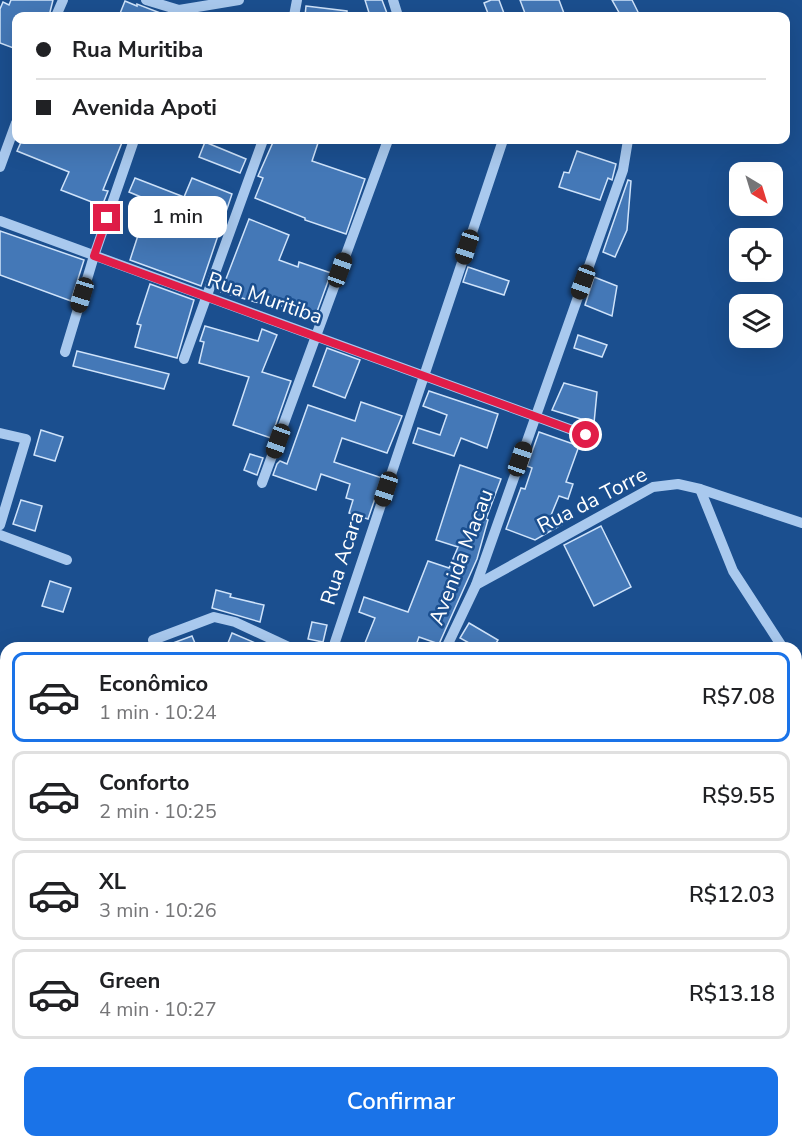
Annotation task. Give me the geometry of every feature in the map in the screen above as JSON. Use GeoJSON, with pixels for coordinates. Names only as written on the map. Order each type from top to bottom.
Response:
{"type":"FeatureCollection","features":[{"type":"Feature","properties":{"kind":"street"},"geometry":{"type":"LineString","coordinates":[[146,0],[173,12]]}},
{"type":"Feature","properties":{"kind":"street"},"geometry":{"type":"LineString","coordinates":[[187,12],[239,0]]}},
{"type":"Feature","properties":{"kind":"street"},"geometry":{"type":"LineString","coordinates":[[0,167],[12,134]]}},
{"type":"Feature","properties":{"kind":"street"},"geometry":{"type":"LineString","coordinates":[[65,352],[94,256],[133,144]]}},
{"type":"Feature","properties":{"kind":"street"},"geometry":{"type":"LineString","coordinates":[[184,359],[262,144]]}},
{"type":"Feature","properties":{"kind":"street"},"geometry":{"type":"LineString","coordinates":[[262,483],[387,144]]}},
{"type":"Feature","properties":{"kind":"street","name":"Rua Acara"},"geometry":{"type":"LineString","coordinates":[[335,642],[502,144]]}},
{"type":"Feature","properties":{"kind":"street","name":"Avenida Macau"},"geometry":{"type":"LineString","coordinates":[[449,642],[476,585],[534,416],[624,171],[627,144]]}},
{"type":"Feature","properties":{"kind":"street","name":"Rua Muritiba"},"geometry":{"type":"LineString","coordinates":[[0,221],[586,435]]}},
{"type":"Feature","properties":{"kind":"street"},"geometry":{"type":"LineString","coordinates":[[0,433],[26,439],[0,525]]}},
{"type":"Feature","properties":{"kind":"street","name":"Rua da Torre"},"geometry":{"type":"LineString","coordinates":[[476,585],[653,487],[678,484],[700,489],[802,523]]}},
{"type":"Feature","properties":{"kind":"street"},"geometry":{"type":"LineString","coordinates":[[700,489],[733,571],[779,642]]}},
{"type":"Feature","properties":{"kind":"street"},"geometry":{"type":"LineString","coordinates":[[0,535],[67,560]]}},
{"type":"Feature","properties":{"kind":"street"},"geometry":{"type":"LineString","coordinates":[[153,640],[214,617],[235,622],[278,642]]}},
{"type":"Feature","properties":{"kind":"building"},"geometry":{"type":"Polygon","coordinates":[[[11,0],[53,0],[50,12],[12,12],[12,48],[0,43],[0,9],[3,2],[9,5],[11,0]]]}},
{"type":"Feature","properties":{"kind":"building"},"geometry":{"type":"Polygon","coordinates":[[[365,0],[382,0],[386,12],[369,12],[365,0]]]}},
{"type":"Feature","properties":{"kind":"building"},"geometry":{"type":"Polygon","coordinates":[[[499,0],[504,12],[487,12],[484,3],[499,0]]]}},
{"type":"Feature","properties":{"kind":"building"},"geometry":{"type":"Polygon","coordinates":[[[520,0],[559,0],[564,12],[524,12],[520,0]]]}},
{"type":"Feature","properties":{"kind":"building"},"geometry":{"type":"Polygon","coordinates":[[[612,0],[632,0],[638,12],[619,12],[612,0]]]}},
{"type":"Feature","properties":{"kind":"building"},"geometry":{"type":"Polygon","coordinates":[[[125,1],[158,12],[121,12],[125,1]]]}},
{"type":"Feature","properties":{"kind":"building"},"geometry":{"type":"Polygon","coordinates":[[[306,6],[347,11],[347,12],[305,12],[306,6]]]}},
{"type":"Feature","properties":{"kind":"building"},"geometry":{"type":"Polygon","coordinates":[[[20,144],[121,144],[103,190],[108,191],[102,206],[61,190],[69,172],[17,151],[20,144]]]}},
{"type":"Feature","properties":{"kind":"building"},"geometry":{"type":"Polygon","coordinates":[[[204,144],[210,144],[246,159],[240,173],[199,157],[204,144]]]}},
{"type":"Feature","properties":{"kind":"building"},"geometry":{"type":"Polygon","coordinates":[[[272,144],[318,144],[312,161],[365,179],[346,234],[305,220],[305,218],[255,198],[263,178],[258,176],[272,144]]]}},
{"type":"Feature","properties":{"kind":"building"},"geometry":{"type":"Polygon","coordinates":[[[577,151],[616,164],[612,180],[608,178],[600,200],[559,187],[564,172],[569,173],[577,151]]]}},
{"type":"Feature","properties":{"kind":"building"},"geometry":{"type":"Polygon","coordinates":[[[135,178],[184,197],[192,178],[232,194],[201,286],[130,260],[143,220],[173,230],[180,213],[129,192],[135,178]]]}},
{"type":"Feature","properties":{"kind":"building"},"geometry":{"type":"Polygon","coordinates":[[[628,180],[631,181],[627,230],[615,257],[603,252],[628,180]]]}},
{"type":"Feature","properties":{"kind":"building"},"geometry":{"type":"Polygon","coordinates":[[[249,219],[289,235],[279,260],[298,267],[299,262],[331,273],[314,320],[283,310],[284,307],[261,298],[259,303],[221,292],[249,219]]]}},
{"type":"Feature","properties":{"kind":"building"},"geometry":{"type":"Polygon","coordinates":[[[0,231],[84,260],[71,301],[0,275],[0,231]]]}},
{"type":"Feature","properties":{"kind":"building"},"geometry":{"type":"Polygon","coordinates":[[[468,267],[509,281],[504,295],[463,282],[468,267]]]}},
{"type":"Feature","properties":{"kind":"building"},"geometry":{"type":"Polygon","coordinates":[[[594,277],[617,286],[612,316],[585,305],[594,277]]]}},
{"type":"Feature","properties":{"kind":"building"},"geometry":{"type":"Polygon","coordinates":[[[150,284],[194,300],[177,358],[135,347],[141,325],[137,324],[150,284]]]}},
{"type":"Feature","properties":{"kind":"building"},"geometry":{"type":"Polygon","coordinates":[[[205,326],[258,341],[262,329],[277,335],[262,372],[291,381],[271,438],[233,425],[249,377],[199,363],[204,342],[200,341],[205,326]]]}},
{"type":"Feature","properties":{"kind":"building"},"geometry":{"type":"Polygon","coordinates":[[[578,335],[607,345],[602,357],[574,348],[578,335]]]}},
{"type":"Feature","properties":{"kind":"building"},"geometry":{"type":"Polygon","coordinates":[[[327,348],[360,360],[345,398],[313,386],[327,348]]]}},
{"type":"Feature","properties":{"kind":"building"},"geometry":{"type":"Polygon","coordinates":[[[77,351],[169,374],[164,389],[73,366],[77,351]]]}},
{"type":"Feature","properties":{"kind":"building"},"geometry":{"type":"Polygon","coordinates":[[[564,383],[597,392],[594,423],[552,410],[564,383]]]}},
{"type":"Feature","properties":{"kind":"building"},"geometry":{"type":"Polygon","coordinates":[[[429,391],[498,414],[487,448],[461,438],[454,456],[413,443],[418,428],[440,435],[447,415],[423,406],[429,391]]]}},
{"type":"Feature","properties":{"kind":"building"},"geometry":{"type":"Polygon","coordinates":[[[361,402],[402,416],[387,453],[342,438],[334,462],[382,478],[368,519],[349,513],[353,500],[346,498],[350,484],[321,474],[316,490],[273,475],[280,461],[287,464],[308,405],[355,421],[361,402]]]}},
{"type":"Feature","properties":{"kind":"building"},"geometry":{"type":"Polygon","coordinates":[[[41,430],[63,437],[55,461],[34,455],[41,430]]]}},
{"type":"Feature","properties":{"kind":"building"},"geometry":{"type":"Polygon","coordinates":[[[539,432],[579,446],[566,482],[573,484],[568,499],[559,496],[549,520],[561,525],[535,540],[506,529],[521,488],[525,489],[532,468],[527,466],[539,432]]]}},
{"type":"Feature","properties":{"kind":"building"},"geometry":{"type":"Polygon","coordinates":[[[250,454],[263,458],[257,475],[244,470],[250,454]]]}},
{"type":"Feature","properties":{"kind":"building"},"geometry":{"type":"Polygon","coordinates":[[[460,465],[501,479],[486,519],[488,520],[477,559],[440,642],[419,637],[417,642],[365,642],[375,618],[359,612],[364,597],[408,612],[428,561],[449,568],[458,547],[436,540],[460,465]]]}},
{"type":"Feature","properties":{"kind":"building"},"geometry":{"type":"Polygon","coordinates":[[[21,500],[42,506],[35,531],[13,524],[21,500]]]}},
{"type":"Feature","properties":{"kind":"building"},"geometry":{"type":"Polygon","coordinates":[[[601,526],[631,587],[594,606],[564,545],[601,526]]]}},
{"type":"Feature","properties":{"kind":"building"},"geometry":{"type":"Polygon","coordinates":[[[50,581],[71,588],[63,612],[42,606],[50,581]]]}},
{"type":"Feature","properties":{"kind":"building"},"geometry":{"type":"Polygon","coordinates":[[[216,590],[231,594],[230,597],[264,605],[260,622],[212,608],[216,590]]]}},
{"type":"Feature","properties":{"kind":"building"},"geometry":{"type":"Polygon","coordinates":[[[312,622],[327,625],[323,642],[308,639],[312,622]]]}},
{"type":"Feature","properties":{"kind":"building"},"geometry":{"type":"Polygon","coordinates":[[[469,623],[498,640],[497,642],[467,642],[460,638],[469,623]]]}},
{"type":"Feature","properties":{"kind":"building"},"geometry":{"type":"Polygon","coordinates":[[[232,633],[253,642],[228,642],[232,633]]]}},
{"type":"Feature","properties":{"kind":"building"},"geometry":{"type":"Polygon","coordinates":[[[192,636],[194,642],[176,642],[192,636]]]}},
{"type":"Feature","properties":{"kind":"route"},"geometry":{"type":"LineString","coordinates":[[107,218],[94,256],[586,435]]}}]}
